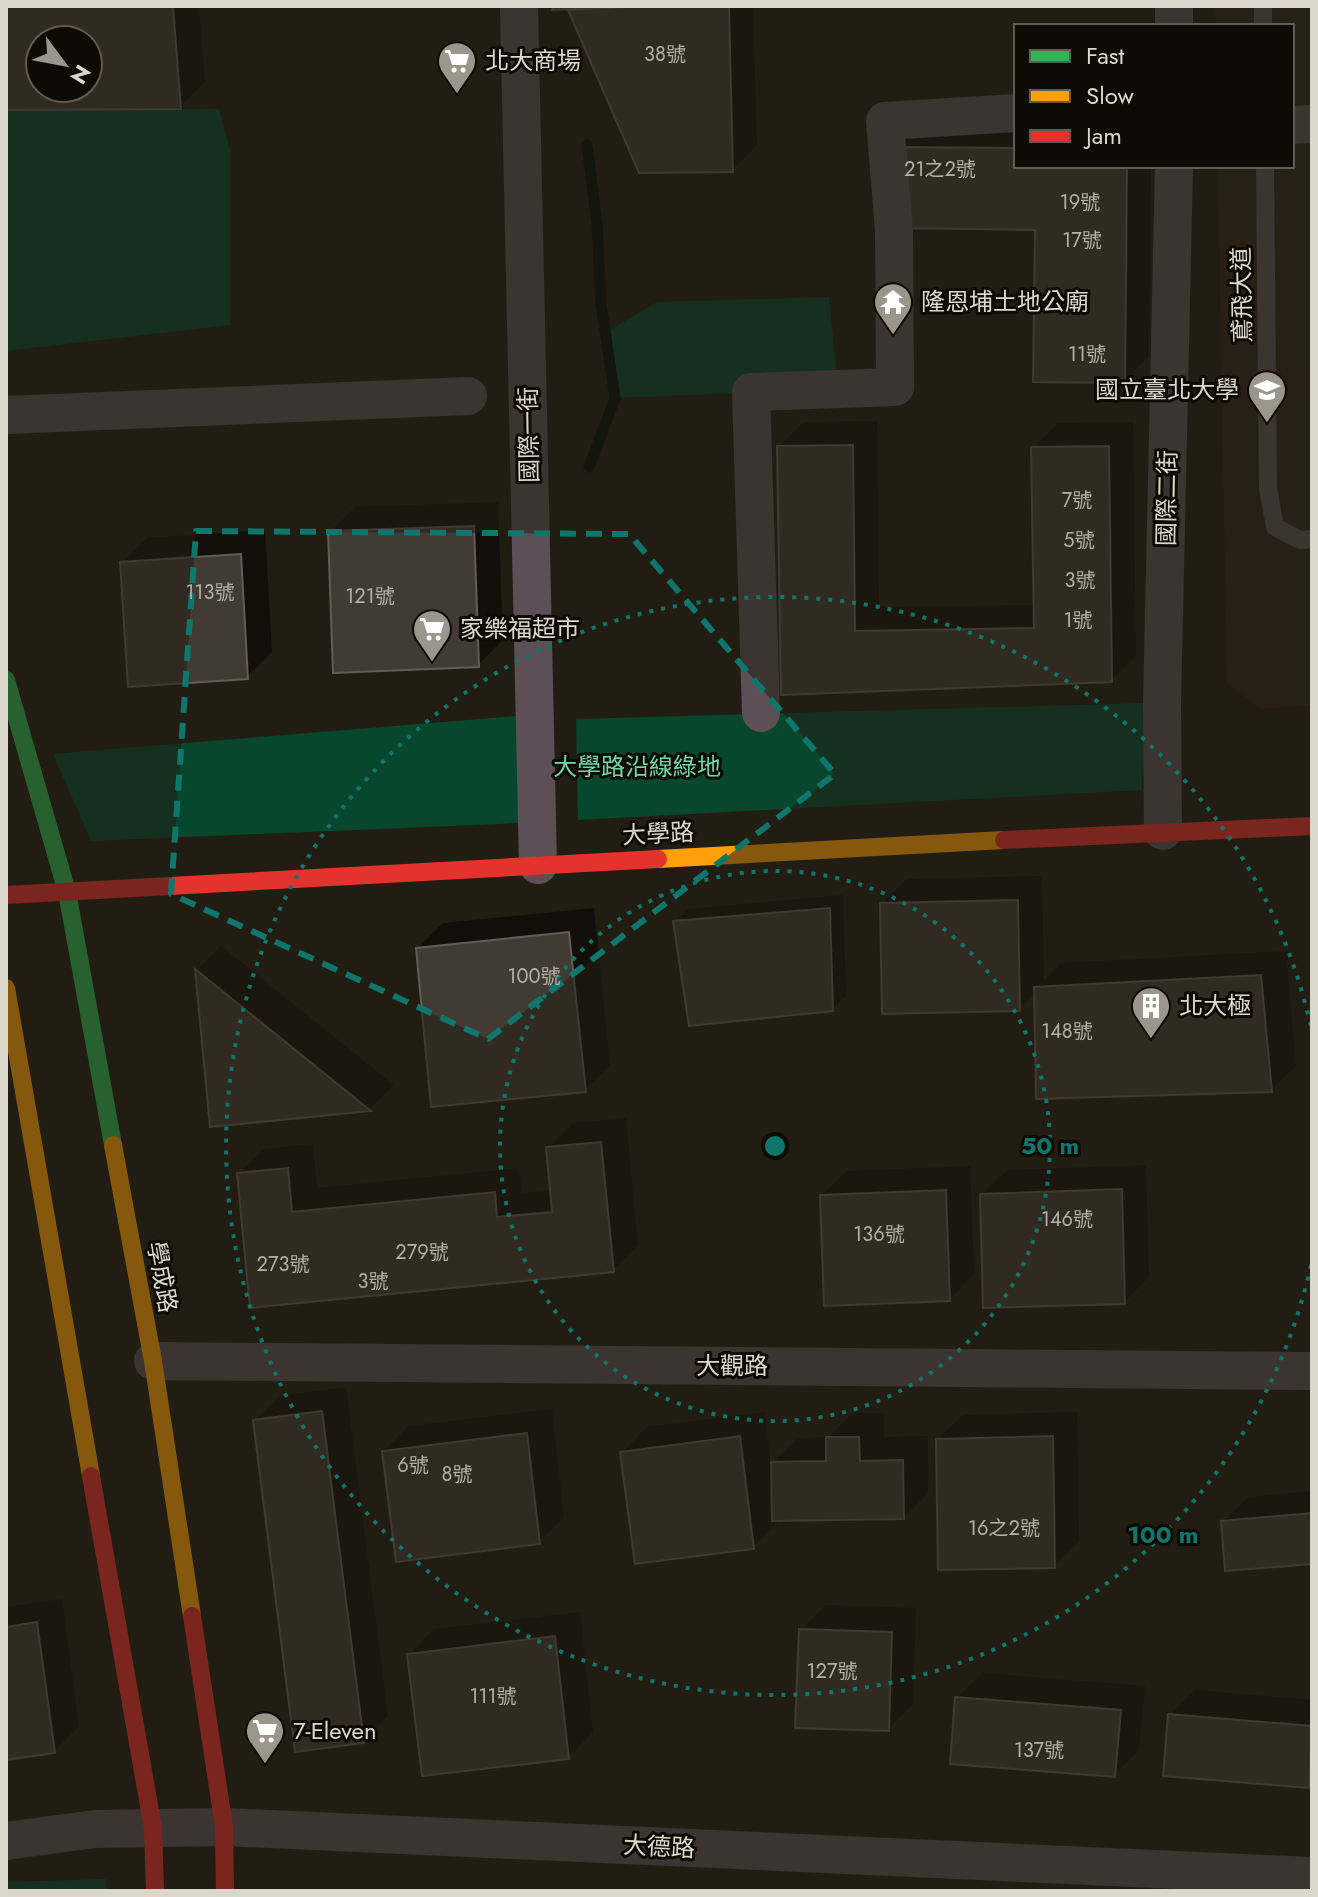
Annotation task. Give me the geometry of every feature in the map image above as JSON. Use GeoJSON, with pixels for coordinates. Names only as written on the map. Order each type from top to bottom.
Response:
{"type":"FeatureCollection","features":[{"type":"Feature","properties":{"kind":"street","name":"國際一街"},"geometry":{"type":"LineString","coordinates":[[519,6],[538,865]]}},
{"type":"Feature","properties":{"kind":"street"},"geometry":{"type":"LineString","coordinates":[[761,713],[751,392],[895,387],[894,230],[885,121],[1014,113]]}},
{"type":"Feature","properties":{"kind":"street","name":"國際二街"},"geometry":{"type":"LineString","coordinates":[[1163,831],[1162,704],[1174,168]]}},
{"type":"Feature","properties":{"kind":"street"},"geometry":{"type":"LineString","coordinates":[[6,415],[468,396]]}},
{"type":"Feature","properties":{"kind":"street","name":"學成路"},"geometry":{"type":"LineString","coordinates":[[6,680],[67,892],[153,1361],[224,1827],[225,1891]]}},
{"type":"Feature","properties":{"kind":"street","name":"大學路"},"geometry":{"type":"LineString","coordinates":[[6,895],[1163,831],[1312,826]]}},
{"type":"Feature","properties":{"kind":"street"},"geometry":{"type":"LineString","coordinates":[[6,988],[153,1828],[155,1891]]}},
{"type":"Feature","properties":{"kind":"street","name":"大觀路"},"geometry":{"type":"LineString","coordinates":[[153,1361],[1312,1371]]}},
{"type":"Feature","properties":{"kind":"street","name":"大德路"},"geometry":{"type":"LineString","coordinates":[[6,1841],[95,1829],[224,1827],[1064,1878],[1312,1876]]}},
{"type":"Feature","properties":{"kind":"lane","name":"鳶飛大道"},"geometry":{"type":"LineString","coordinates":[[1265,168],[1268,488],[1275,527],[1300,540],[1312,539]]}},
{"type":"Feature","properties":{"kind":"highlighted area"},"geometry":{"type":"Polygon","coordinates":[[[196,531],[629,534],[835,774],[488,1039],[171,894],[196,531]]]}},
{"type":"Feature","properties":{"kind":"shaded area","name":"國立臺北大學"},"geometry":{"type":"Polygon","coordinates":[[[1215,6],[1312,6],[1312,705],[1260,709],[1227,683],[1218,168],[1294,168],[1294,24],[1216,24],[1215,6]]]}},
{"type":"Feature","properties":{"kind":"green space"},"geometry":{"type":"Polygon","coordinates":[[[219,109],[230,150],[230,325],[6,351],[6,110],[219,109]]]}},
{"type":"Feature","properties":{"kind":"green space"},"geometry":{"type":"Polygon","coordinates":[[[829,297],[838,389],[615,398],[605,333],[657,302],[829,297]]]}},
{"type":"Feature","properties":{"kind":"green space","name":"大學路沿線綠地"},"geometry":{"type":"Polygon","coordinates":[[[1145,703],[1142,790],[578,820],[576,719],[1145,703]]]}},
{"type":"Feature","properties":{"kind":"green space","name":"大學路沿線綠地"},"geometry":{"type":"Polygon","coordinates":[[[516,716],[522,823],[91,841],[53,754],[516,716]]]}},
{"type":"Feature","properties":{"kind":"green space"},"geometry":{"type":"Polygon","coordinates":[[[106,1879],[107,1891],[6,1891],[6,1882],[106,1879]]]}},
{"type":"Feature","properties":{"kind":"building"},"geometry":{"type":"Polygon","coordinates":[[[6,6],[173,6],[181,109],[6,110],[6,6]]]}},
{"type":"Feature","properties":{"kind":"building"},"geometry":{"type":"Polygon","coordinates":[[[553,6],[644,6],[552,10],[553,6]]]}},
{"type":"Feature","properties":{"kind":"building"},"geometry":{"type":"Polygon","coordinates":[[[729,6],[733,172],[639,173],[568,10],[729,6]]]}},
{"type":"Feature","properties":{"kind":"building"},"geometry":{"type":"Polygon","coordinates":[[[895,147],[1014,148],[1014,168],[1127,168],[1125,383],[1033,382],[1035,230],[898,228],[895,147]]]}},
{"type":"Feature","properties":{"kind":"building"},"geometry":{"type":"Polygon","coordinates":[[[853,445],[855,631],[1034,628],[1031,447],[1109,446],[1112,682],[781,695],[777,446],[853,445]]]}},
{"type":"Feature","properties":{"kind":"building"},"geometry":{"type":"Polygon","coordinates":[[[474,526],[479,667],[333,673],[328,531],[474,526]]]}},
{"type":"Feature","properties":{"kind":"building"},"geometry":{"type":"Polygon","coordinates":[[[241,554],[248,679],[128,687],[120,562],[241,554]]]}},
{"type":"Feature","properties":{"kind":"building"},"geometry":{"type":"Polygon","coordinates":[[[1018,900],[1020,1011],[882,1014],[880,903],[1018,900]]]}},
{"type":"Feature","properties":{"kind":"building"},"geometry":{"type":"Polygon","coordinates":[[[830,908],[833,1011],[689,1026],[673,921],[830,908]]]}},
{"type":"Feature","properties":{"kind":"building"},"geometry":{"type":"Polygon","coordinates":[[[569,932],[586,1092],[431,1107],[416,948],[569,932]]]}},
{"type":"Feature","properties":{"kind":"building"},"geometry":{"type":"Polygon","coordinates":[[[195,969],[371,1111],[210,1127],[195,969]]]}},
{"type":"Feature","properties":{"kind":"building","name":"北大極"},"geometry":{"type":"Polygon","coordinates":[[[1261,975],[1272,1092],[1036,1099],[1034,987],[1261,975]]]}},
{"type":"Feature","properties":{"kind":"building"},"geometry":{"type":"Polygon","coordinates":[[[601,1142],[614,1272],[250,1308],[237,1173],[288,1168],[292,1212],[495,1192],[497,1217],[552,1212],[546,1147],[601,1142]]]}},
{"type":"Feature","properties":{"kind":"building"},"geometry":{"type":"Polygon","coordinates":[[[1122,1189],[1125,1304],[983,1308],[980,1194],[1122,1189]]]}},
{"type":"Feature","properties":{"kind":"building"},"geometry":{"type":"Polygon","coordinates":[[[946,1190],[950,1301],[824,1306],[820,1195],[946,1190]]]}},
{"type":"Feature","properties":{"kind":"building"},"geometry":{"type":"Polygon","coordinates":[[[322,1411],[364,1743],[295,1752],[253,1420],[322,1411]]]}},
{"type":"Feature","properties":{"kind":"building"},"geometry":{"type":"Polygon","coordinates":[[[527,1433],[540,1544],[396,1562],[382,1451],[527,1433]]]}},
{"type":"Feature","properties":{"kind":"building"},"geometry":{"type":"Polygon","coordinates":[[[740,1436],[754,1549],[635,1564],[620,1452],[740,1436]]]}},
{"type":"Feature","properties":{"kind":"building"},"geometry":{"type":"Polygon","coordinates":[[[1053,1436],[1055,1568],[938,1570],[936,1439],[1053,1436]]]}},
{"type":"Feature","properties":{"kind":"building"},"geometry":{"type":"Polygon","coordinates":[[[826,1437],[859,1437],[860,1461],[903,1460],[904,1519],[772,1521],[771,1462],[826,1461],[826,1437]]]}},
{"type":"Feature","properties":{"kind":"building"},"geometry":{"type":"Polygon","coordinates":[[[1312,1513],[1312,1564],[1225,1571],[1221,1521],[1312,1513]]]}},
{"type":"Feature","properties":{"kind":"building"},"geometry":{"type":"Polygon","coordinates":[[[37,1622],[55,1753],[6,1760],[6,1627],[37,1622]]]}},
{"type":"Feature","properties":{"kind":"building"},"geometry":{"type":"Polygon","coordinates":[[[799,1629],[892,1632],[889,1731],[795,1728],[799,1629]]]}},
{"type":"Feature","properties":{"kind":"building"},"geometry":{"type":"Polygon","coordinates":[[[555,1636],[569,1759],[422,1776],[407,1654],[555,1636]]]}},
{"type":"Feature","properties":{"kind":"building"},"geometry":{"type":"Polygon","coordinates":[[[955,1697],[1121,1710],[1115,1777],[950,1764],[955,1697]]]}},
{"type":"Feature","properties":{"kind":"building"},"geometry":{"type":"Polygon","coordinates":[[[1168,1714],[1312,1726],[1309,1788],[1163,1776],[1168,1714]]]}},
{"type":"Feature","properties":{"kind":"waterway"},"geometry":{"type":"LineString","coordinates":[[587,145],[597,224],[601,304],[615,398],[589,467]]}},
{"type":"Feature","properties":{"kind":"traffic: fast"},"geometry":{"type":"LineString","coordinates":[[6,680],[67,892],[113,1145]]}},
{"type":"Feature","properties":{"kind":"traffic: slow"},"geometry":{"type":"LineString","coordinates":[[658,859],[1004,840]]}},
{"type":"Feature","properties":{"kind":"traffic: slow"},"geometry":{"type":"LineString","coordinates":[[6,988],[91,1476]]}},
{"type":"Feature","properties":{"kind":"traffic: slow"},"geometry":{"type":"LineString","coordinates":[[113,1145],[153,1361],[192,1616]]}},
{"type":"Feature","properties":{"kind":"traffic: jam"},"geometry":{"type":"LineString","coordinates":[[1004,840],[1312,826]]}},
{"type":"Feature","properties":{"kind":"traffic: jam"},"geometry":{"type":"LineString","coordinates":[[6,895],[658,859]]}},
{"type":"Feature","properties":{"kind":"traffic: jam"},"geometry":{"type":"LineString","coordinates":[[91,1476],[153,1828],[155,1891]]}},
{"type":"Feature","properties":{"kind":"traffic: jam"},"geometry":{"type":"LineString","coordinates":[[192,1616],[224,1827],[225,1891]]}},
{"type":"Feature","properties":{"kind":"place","name":"北大商場"},"geometry":{"type":"Point","coordinates":[457,95]}},
{"type":"Feature","properties":{"kind":"place","name":"隆恩埔土地公廟"},"geometry":{"type":"Point","coordinates":[893,336]}},
{"type":"Feature","properties":{"kind":"place","name":"國立臺北大學"},"geometry":{"type":"Point","coordinates":[1267,424]}},
{"type":"Feature","properties":{"kind":"place","name":"家樂福超市"},"geometry":{"type":"Point","coordinates":[432,663]}},
{"type":"Feature","properties":{"kind":"place","name":"北大極"},"geometry":{"type":"Point","coordinates":[1151,1040]}},
{"type":"Feature","properties":{"kind":"place","name":"7-Eleven"},"geometry":{"type":"Point","coordinates":[265,1765]}}]}
